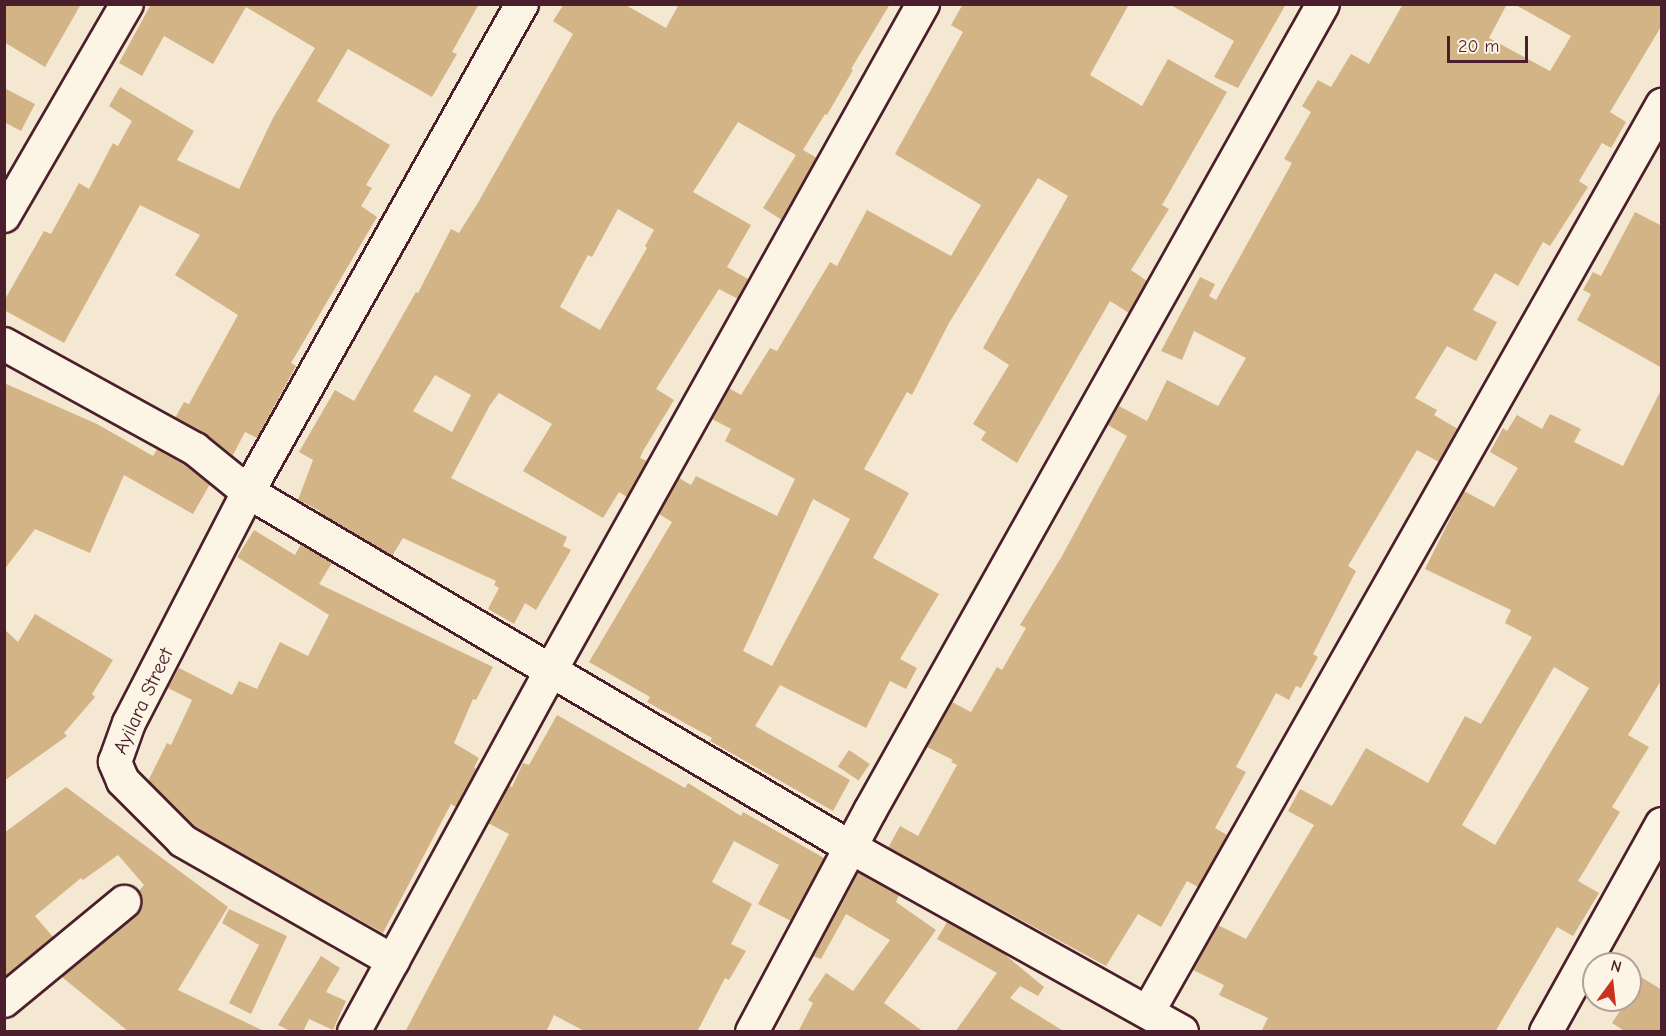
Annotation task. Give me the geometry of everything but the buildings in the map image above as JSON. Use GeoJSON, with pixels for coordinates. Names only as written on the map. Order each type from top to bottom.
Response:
{"type":"FeatureCollection","features":[{"type":"Feature","properties":{"kind":"street"},"geometry":{"type":"LineString","coordinates":[[4,216],[127,4]]}},
{"type":"Feature","properties":{"kind":"street","name":"Ayilara Street"},"geometry":{"type":"LineString","coordinates":[[393,961],[183,841],[123,781],[115,762],[129,723],[248,492],[522,4]]}},
{"type":"Feature","properties":{"kind":"street"},"geometry":{"type":"LineString","coordinates":[[354,1032],[551,670],[923,4]]}},
{"type":"Feature","properties":{"kind":"street"},"geometry":{"type":"LineString","coordinates":[[752,1032],[850,847],[1323,4]]}},
{"type":"Feature","properties":{"kind":"street"},"geometry":{"type":"LineString","coordinates":[[1148,1012],[1662,105]]}},
{"type":"Feature","properties":{"kind":"street"},"geometry":{"type":"LineString","coordinates":[[4,344],[195,449],[248,492],[850,847],[1182,1032]]}},
{"type":"Feature","properties":{"kind":"street"},"geometry":{"type":"LineString","coordinates":[[1546,1032],[1662,824]]}},
{"type":"Feature","properties":{"kind":"street"},"geometry":{"type":"LineString","coordinates":[[4,1001],[124,902]]}}]}
